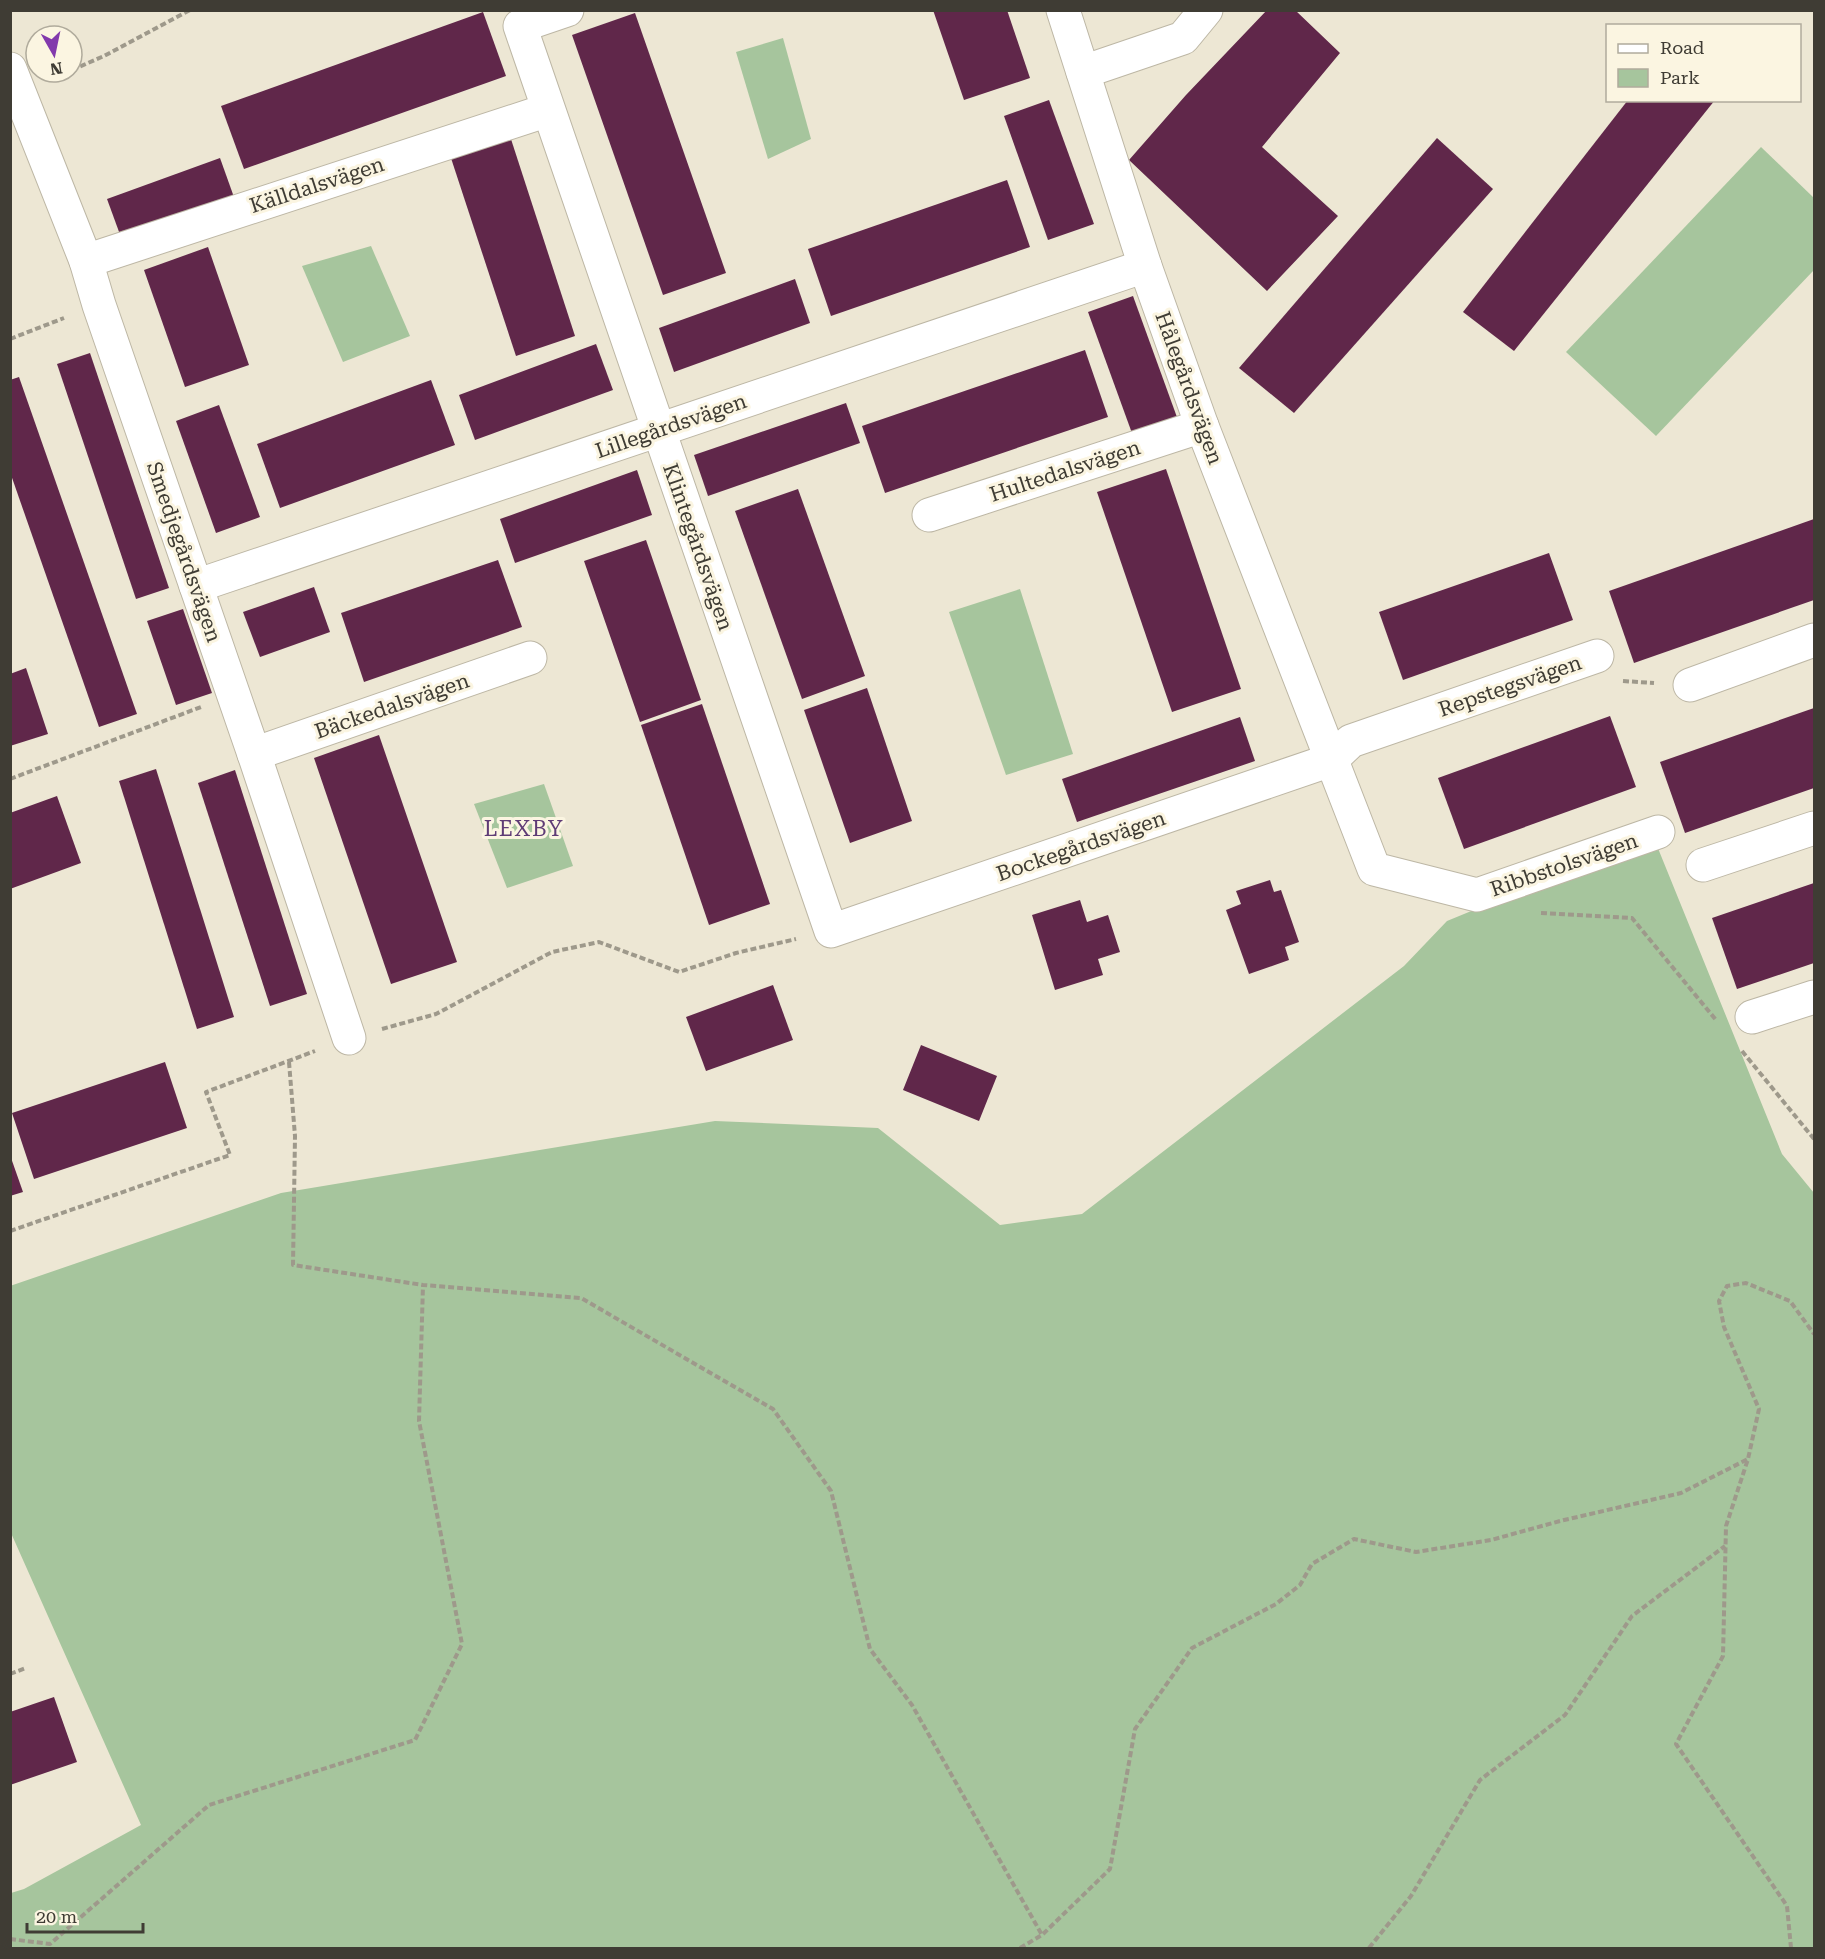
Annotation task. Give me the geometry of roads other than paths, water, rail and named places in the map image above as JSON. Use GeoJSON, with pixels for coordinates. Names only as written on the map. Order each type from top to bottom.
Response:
{"type":"FeatureCollection","features":[{"type":"Feature","properties":{"kind":"street","name":"Klintegårdsvägen"},"geometry":{"type":"LineString","coordinates":[[567,10],[520,26],[831,931]]}},
{"type":"Feature","properties":{"kind":"street","name":"Hålegårdsvägen"},"geometry":{"type":"LineString","coordinates":[[1063,10],[1145,266],[1202,426],[1331,760]]}},
{"type":"Feature","properties":{"kind":"street"},"geometry":{"type":"LineString","coordinates":[[1083,72],[1184,38],[1206,10]]}},
{"type":"Feature","properties":{"kind":"street","name":"Smedjegårdsvägen"},"geometry":{"type":"LineString","coordinates":[[10,69],[86,261],[349,1038]]}},
{"type":"Feature","properties":{"kind":"street","name":"Källdalsvägen"},"geometry":{"type":"LineString","coordinates":[[86,261],[548,110]]}},
{"type":"Feature","properties":{"kind":"street","name":"Lillegårdsvägen"},"geometry":{"type":"LineString","coordinates":[[195,586],[1145,266]]}},
{"type":"Feature","properties":{"kind":"street","name":"Hultedalsvägen"},"geometry":{"type":"LineString","coordinates":[[929,515],[1202,426]]}},
{"type":"Feature","properties":{"kind":"street"},"geometry":{"type":"LineString","coordinates":[[1690,685],[1815,640]]}},
{"type":"Feature","properties":{"kind":"street","name":"Repstegsvägen"},"geometry":{"type":"LineString","coordinates":[[1331,760],[1351,741],[1597,656]]}},
{"type":"Feature","properties":{"kind":"street","name":"Bäckedalsvägen"},"geometry":{"type":"LineString","coordinates":[[254,754],[530,658]]}},
{"type":"Feature","properties":{"kind":"street","name":"Ribbstolsvägen"},"geometry":{"type":"LineString","coordinates":[[1331,760],[1374,870],[1477,896],[1658,832]]}},
{"type":"Feature","properties":{"kind":"street","name":"Bockegårdsvägen"},"geometry":{"type":"LineString","coordinates":[[831,931],[1331,760]]}},
{"type":"Feature","properties":{"kind":"street"},"geometry":{"type":"LineString","coordinates":[[1703,865],[1815,828]]}},
{"type":"Feature","properties":{"kind":"street"},"geometry":{"type":"LineString","coordinates":[[1738,1023],[1815,997]]}},
{"type":"Feature","properties":{"kind":"district","name":"LEXBY"},"geometry":{"type":"Point","coordinates":[524,828]}}]}
